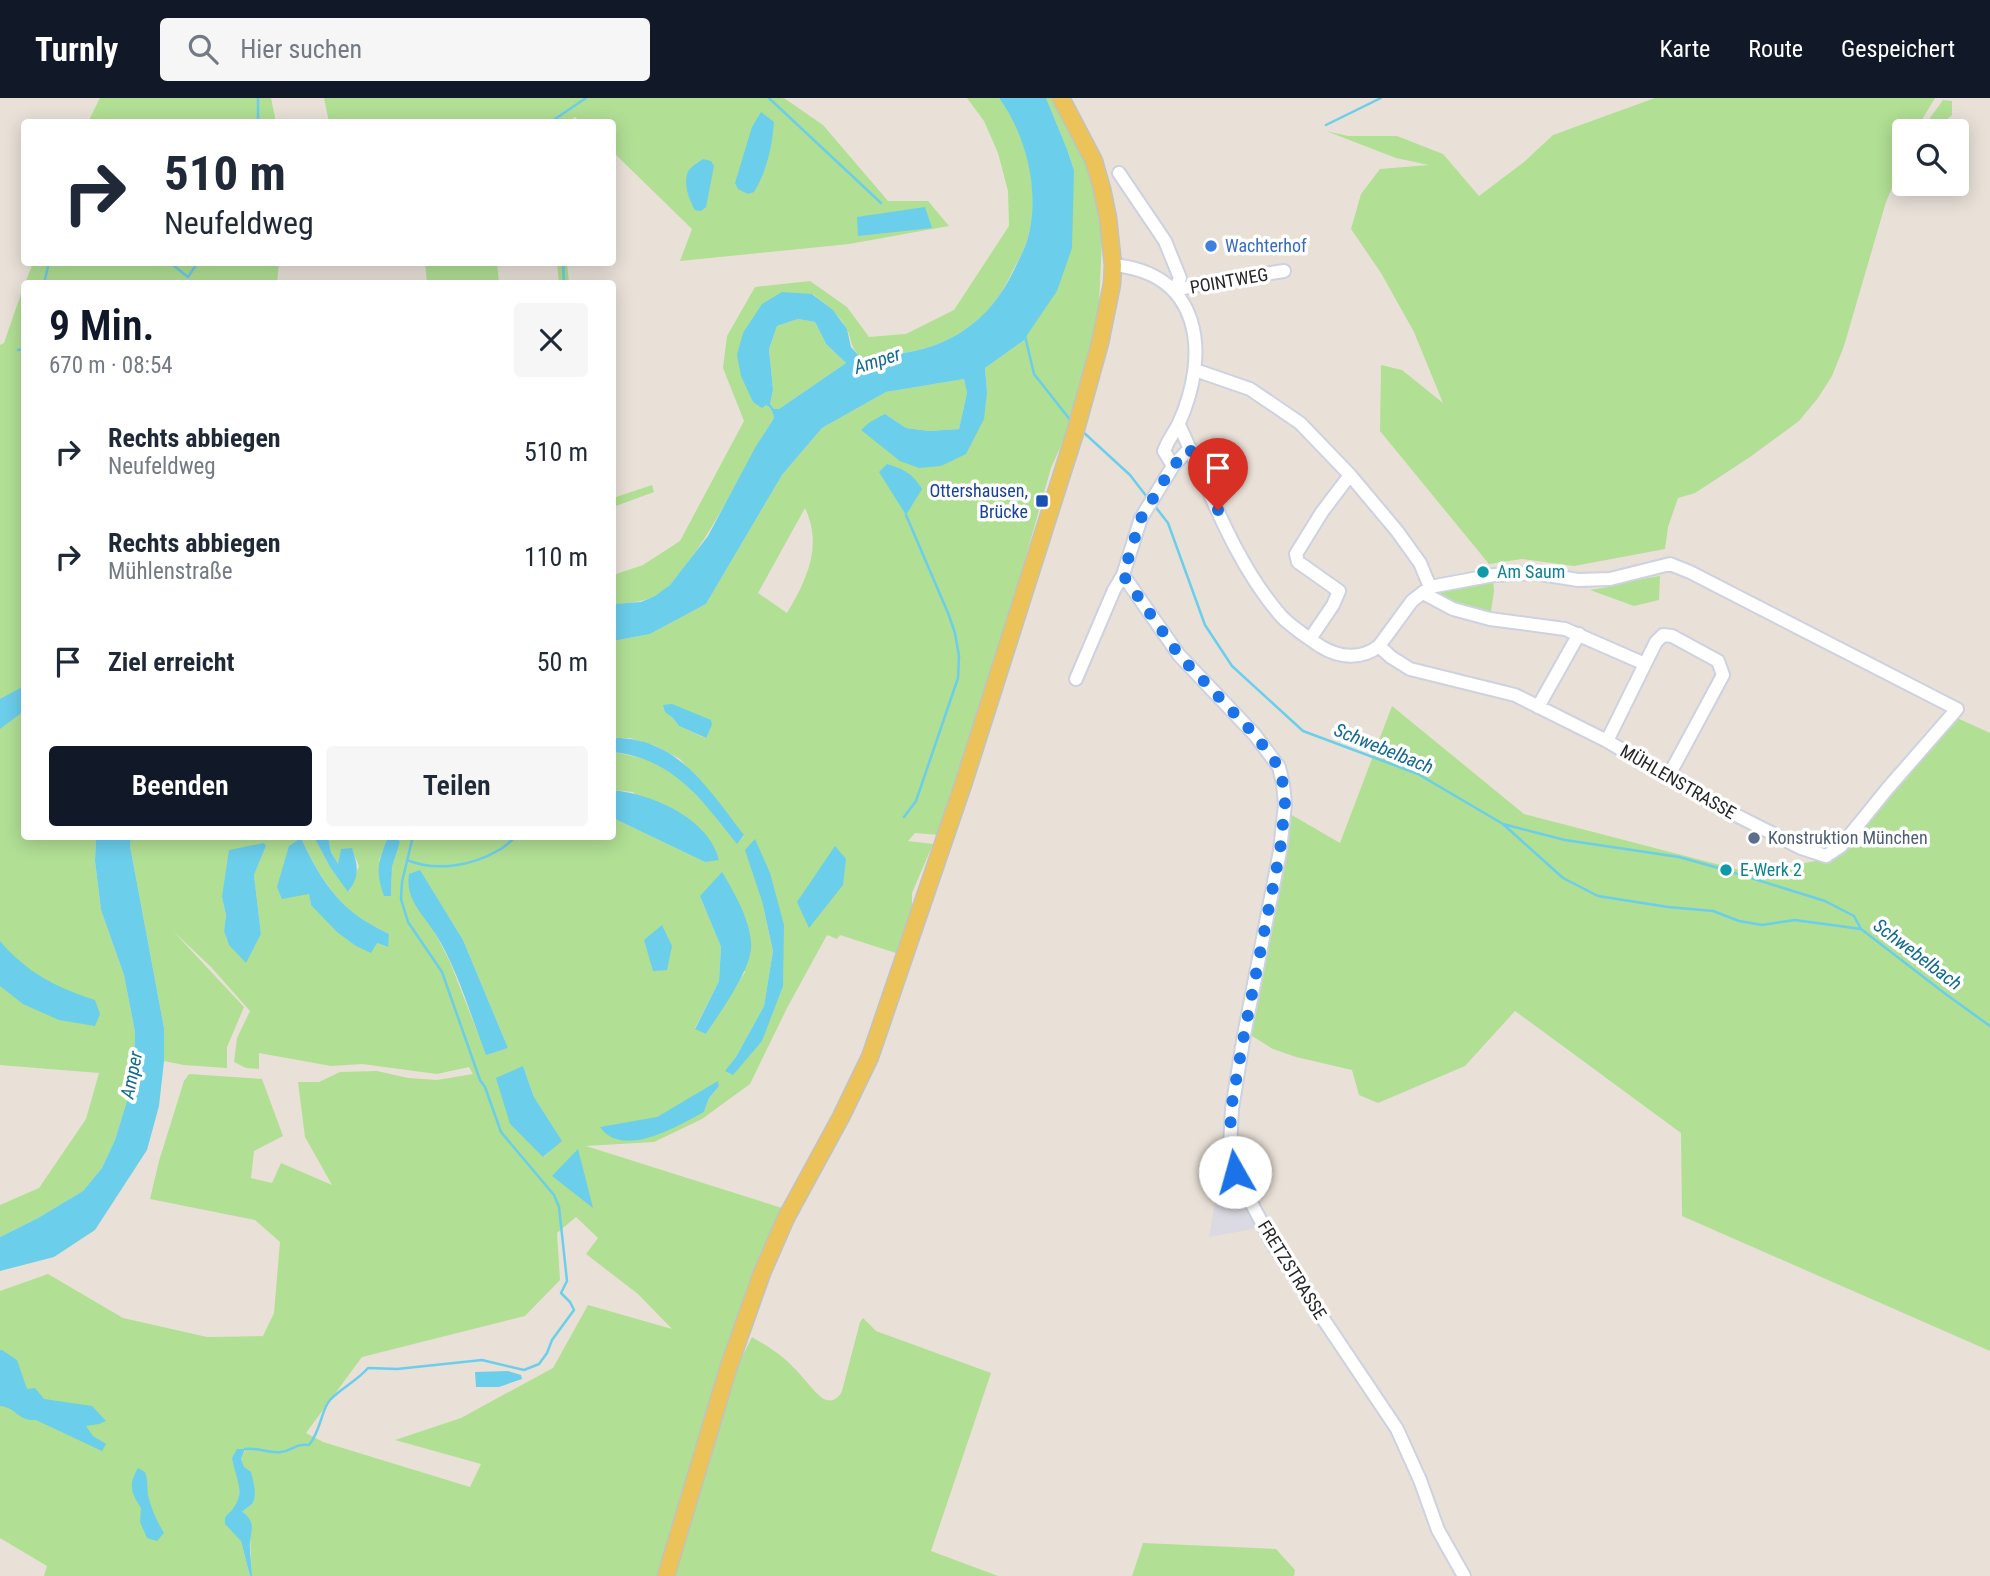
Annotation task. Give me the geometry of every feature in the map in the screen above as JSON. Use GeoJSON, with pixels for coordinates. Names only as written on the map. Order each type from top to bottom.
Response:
{"type":"FeatureCollection","features":[{"type":"Feature","properties":{"kind":"main road"},"geometry":{"type":"LineString","coordinates":[[666,1576],[728,1369],[762,1273],[786,1218],[870,1057],[964,782],[1077,428],[1110,303],[1113,265],[1108,218],[1094,161],[1061,98]]}},
{"type":"Feature","properties":{"kind":"street"},"geometry":{"type":"LineString","coordinates":[[1119,173],[1165,241],[1180,278],[1175,290]]}},
{"type":"Feature","properties":{"kind":"street"},"geometry":{"type":"LineString","coordinates":[[1113,265],[1145,273],[1175,290],[1190,316],[1195,332],[1195,358],[1179,425],[1168,438],[1164,451],[1173,466]]}},
{"type":"Feature","properties":{"kind":"street","name":"POINTWEG"},"geometry":{"type":"LineString","coordinates":[[1175,290],[1284,271]]}},
{"type":"Feature","properties":{"kind":"street"},"geometry":{"type":"LineString","coordinates":[[1195,358],[1250,388],[1300,423],[1350,475],[1397,531],[1420,563],[1427,590],[1453,609],[1486,618],[1565,629],[1645,664]]}},
{"type":"Feature","properties":{"kind":"street"},"geometry":{"type":"LineString","coordinates":[[1179,425],[1251,576],[1284,619],[1310,639],[1335,654],[1345,656],[1371,653],[1412,601],[1427,590]]}},
{"type":"Feature","properties":{"kind":"street"},"geometry":{"type":"LineString","coordinates":[[1076,679],[1123,575],[1141,518],[1173,466],[1190,449]]}},
{"type":"Feature","properties":{"kind":"street"},"geometry":{"type":"LineString","coordinates":[[1310,639],[1333,605],[1339,591],[1298,562],[1296,554],[1322,512],[1350,475]]}},
{"type":"Feature","properties":{"kind":"street","name":"MÜHLENSTRASSE"},"geometry":{"type":"LineString","coordinates":[[1379,646],[1410,669],[1515,695],[1607,741],[1801,848],[1826,856],[1841,846],[1957,709],[1670,564],[1610,579],[1578,580],[1535,573],[1494,575],[1427,590]]}},
{"type":"Feature","properties":{"kind":"street","name":"FRETZSTRASSE"},"geometry":{"type":"LineString","coordinates":[[1123,575],[1179,655],[1263,746],[1279,767],[1283,784],[1285,804],[1280,851],[1231,1109],[1230,1145],[1235,1172],[1273,1244],[1397,1429],[1438,1530],[1464,1576]]}},
{"type":"Feature","properties":{"kind":"street"},"geometry":{"type":"LineString","coordinates":[[1538,707],[1579,634]]}},
{"type":"Feature","properties":{"kind":"street","name":"MÜHLENSTRASSE"},"geometry":{"type":"LineString","coordinates":[[1607,741],[1656,642],[1663,635],[1672,636],[1718,661],[1723,675],[1668,777]]}},
{"type":"Feature","properties":{"kind":"shaded area"},"geometry":{"type":"Polygon","coordinates":[[[1240,1188],[1259,1228],[1209,1237],[1216,1196],[1240,1188]]]}},
{"type":"Feature","properties":{"kind":"green space"},"geometry":{"type":"Polygon","coordinates":[[[100,98],[271,98],[275,119],[90,119],[100,98]]]}},
{"type":"Feature","properties":{"kind":"green space"},"geometry":{"type":"Polygon","coordinates":[[[324,98],[784,98],[823,125],[888,201],[928,201],[949,226],[849,244],[680,261],[692,229],[616,155],[616,119],[328,119],[324,98]]]}},
{"type":"Feature","properties":{"kind":"green space"},"geometry":{"type":"Polygon","coordinates":[[[967,98],[999,98],[1018,130],[1032,186],[1033,205],[1027,241],[998,297],[971,325],[939,344],[900,353],[860,357],[842,321],[813,294],[762,304],[766,404],[773,411],[774,418],[712,527],[673,581],[650,598],[616,604],[616,574],[643,565],[680,541],[744,421],[723,368],[727,336],[755,287],[810,281],[847,307],[869,337],[906,334],[954,310],[1009,226],[1008,191],[998,153],[984,121],[967,98]]]}},
{"type":"Feature","properties":{"kind":"green space"},"geometry":{"type":"Polygon","coordinates":[[[1046,98],[1056,98],[1086,158],[1103,221],[1097,344],[1068,430],[1051,468],[995,665],[940,835],[915,833],[908,841],[933,844],[912,893],[912,919],[899,954],[840,935],[837,939],[827,935],[750,1084],[702,1119],[654,1142],[586,1146],[782,1208],[731,1379],[752,1337],[784,1358],[821,1397],[827,1400],[835,1399],[842,1391],[863,1318],[876,1331],[991,1373],[931,1551],[998,1576],[252,1576],[250,1539],[242,1512],[254,1499],[241,1459],[245,1450],[237,1449],[239,1495],[237,1504],[225,1517],[241,1541],[250,1576],[44,1576],[47,1566],[0,1538],[0,1291],[48,1274],[123,1318],[207,1337],[263,1336],[274,1313],[280,1242],[255,1220],[150,1199],[159,1161],[184,1081],[189,1074],[262,1079],[283,1136],[254,1151],[251,1178],[272,1183],[281,1163],[332,1185],[305,1137],[298,1082],[319,1082],[340,1072],[377,1071],[408,1078],[437,1080],[473,1074],[469,1067],[437,1074],[362,1064],[331,1066],[259,1053],[259,1069],[246,1068],[234,1062],[237,1038],[250,1011],[211,967],[173,931],[244,1007],[227,1047],[227,1068],[164,1061],[164,1028],[131,840],[301,840],[311,905],[387,947],[389,934],[355,915],[338,898],[317,869],[302,840],[316,840],[330,867],[349,892],[359,866],[352,849],[341,849],[338,866],[329,840],[387,840],[379,860],[391,895],[392,867],[398,840],[616,840],[616,819],[705,862],[633,792],[616,790],[616,752],[649,760],[677,776],[705,804],[737,843],[744,836],[680,759],[656,746],[630,738],[616,738],[616,640],[650,634],[706,604],[782,475],[822,428],[886,392],[964,379],[967,393],[959,429],[929,431],[906,428],[885,414],[941,466],[987,392],[985,368],[1023,341],[1074,170],[1046,98]],[[805,508],[758,593],[787,613],[801,588],[810,562],[813,536],[805,508]],[[672,717],[679,726],[705,738],[712,725],[672,717]],[[266,846],[222,897],[226,915],[224,931],[229,944],[246,962],[261,934],[254,875],[266,846]],[[420,871],[435,933],[450,962],[486,1054],[508,1048],[463,940],[420,871]],[[700,896],[721,947],[719,981],[695,1028],[706,1034],[745,972],[700,896]],[[762,901],[773,951],[764,1006],[726,1071],[762,1041],[784,925],[762,901]],[[523,1066],[510,1124],[544,1157],[561,1140],[534,1097],[523,1066]],[[718,1082],[657,1117],[704,1112],[709,1098],[719,1086],[718,1082]],[[576,1217],[557,1233],[560,1280],[525,1316],[362,1357],[306,1433],[323,1442],[470,1487],[481,1464],[395,1440],[461,1418],[553,1368],[588,1305],[672,1329],[638,1294],[586,1254],[598,1238],[576,1217]]]}},
{"type":"Feature","properties":{"kind":"green space"},"geometry":{"type":"Polygon","coordinates":[[[1655,98],[1935,98],[1922,119],[1892,119],[1892,188],[1844,346],[1832,376],[1799,421],[1695,493],[1678,498],[1668,527],[1665,549],[1574,566],[1522,559],[1489,564],[1380,431],[1381,365],[1402,370],[1443,403],[1414,332],[1381,273],[1351,229],[1361,194],[1380,169],[1429,165],[1396,158],[1326,131],[1348,136],[1397,136],[1443,154],[1479,196],[1524,162],[1553,135],[1655,98]]]}},
{"type":"Feature","properties":{"kind":"green space"},"geometry":{"type":"Polygon","coordinates":[[[1943,100],[1952,101],[1952,115],[1947,119],[1930,118],[1943,100]]]}},
{"type":"Feature","properties":{"kind":"green space"},"geometry":{"type":"Polygon","coordinates":[[[31,266],[279,266],[277,280],[26,280],[31,266]]]}},
{"type":"Feature","properties":{"kind":"green space"},"geometry":{"type":"Polygon","coordinates":[[[425,266],[497,266],[499,280],[427,280],[425,266]]]}},
{"type":"Feature","properties":{"kind":"green space"},"geometry":{"type":"Polygon","coordinates":[[[557,266],[567,266],[569,280],[559,280],[557,266]]]}},
{"type":"Feature","properties":{"kind":"green space"},"geometry":{"type":"Polygon","coordinates":[[[21,294],[21,840],[96,840],[95,861],[101,910],[124,975],[135,1032],[134,1078],[115,1140],[102,1168],[83,1191],[0,1237],[0,1205],[39,1188],[86,1119],[99,1073],[0,1065],[0,345],[4,343],[21,294]]]}},
{"type":"Feature","properties":{"kind":"green space"},"geometry":{"type":"Polygon","coordinates":[[[798,319],[815,322],[826,344],[846,363],[779,409],[774,409],[770,404],[773,390],[769,349],[777,326],[798,319]]]}},
{"type":"Feature","properties":{"kind":"green space"},"geometry":{"type":"Polygon","coordinates":[[[652,485],[654,492],[616,506],[616,497],[652,485]]]}},
{"type":"Feature","properties":{"kind":"green space"},"geometry":{"type":"Polygon","coordinates":[[[1660,576],[1659,600],[1634,606],[1590,590],[1612,584],[1660,576]]]}},
{"type":"Feature","properties":{"kind":"green space"},"geometry":{"type":"Polygon","coordinates":[[[1493,578],[1490,618],[1426,593],[1493,578]]]}},
{"type":"Feature","properties":{"kind":"green space"},"geometry":{"type":"Polygon","coordinates":[[[1392,706],[1524,814],[1751,873],[1837,857],[1852,843],[1955,717],[1990,733],[1990,1351],[1682,1216],[1681,1133],[1515,1011],[1465,1066],[1378,1103],[1359,1095],[1352,1070],[1273,1049],[1249,1034],[1290,814],[1340,843],[1392,706]]]}},
{"type":"Feature","properties":{"kind":"green space"},"geometry":{"type":"Polygon","coordinates":[[[1143,1543],[1276,1549],[1295,1570],[1294,1576],[1132,1576],[1143,1543]]]}},
{"type":"Feature","properties":{"kind":"water","name":"Amper"},"geometry":{"type":"Polygon","coordinates":[[[999,98],[1046,98],[1074,170],[1072,248],[1057,291],[1023,341],[985,368],[987,392],[984,419],[966,454],[941,466],[919,468],[900,461],[861,430],[885,414],[906,428],[929,431],[959,429],[967,393],[964,379],[886,392],[822,428],[782,475],[706,604],[650,634],[616,640],[616,604],[641,602],[670,585],[708,536],[774,418],[768,406],[762,408],[753,402],[741,376],[737,355],[743,333],[762,304],[782,292],[812,294],[833,310],[847,329],[851,347],[860,357],[926,348],[963,331],[986,312],[999,296],[1026,245],[1031,223],[1032,185],[1029,166],[1017,130],[999,98]],[[798,319],[777,326],[769,349],[773,390],[770,404],[774,409],[779,409],[846,363],[826,344],[815,322],[798,319]]]}},
{"type":"Feature","properties":{"kind":"water"},"geometry":{"type":"Polygon","coordinates":[[[761,112],[774,122],[772,141],[762,176],[754,192],[748,194],[738,189],[735,183],[752,127],[761,112]]]}},
{"type":"Feature","properties":{"kind":"water"},"geometry":{"type":"Polygon","coordinates":[[[703,159],[711,161],[714,166],[706,207],[701,211],[695,210],[693,206],[686,179],[689,170],[703,159]]]}},
{"type":"Feature","properties":{"kind":"water"},"geometry":{"type":"Polygon","coordinates":[[[925,207],[932,228],[858,236],[857,217],[925,207]]]}},
{"type":"Feature","properties":{"kind":"water"},"geometry":{"type":"Polygon","coordinates":[[[887,464],[908,473],[922,489],[906,515],[879,472],[887,464]]]}},
{"type":"Feature","properties":{"kind":"water"},"geometry":{"type":"Polygon","coordinates":[[[21,688],[21,713],[0,729],[0,699],[21,688]]]}},
{"type":"Feature","properties":{"kind":"water"},"geometry":{"type":"Polygon","coordinates":[[[672,704],[711,720],[712,725],[706,738],[679,726],[665,712],[663,705],[672,704]]]}},
{"type":"Feature","properties":{"kind":"water"},"geometry":{"type":"Polygon","coordinates":[[[616,738],[656,746],[674,756],[704,784],[744,835],[737,844],[698,797],[670,772],[634,756],[616,753],[616,738]]]}},
{"type":"Feature","properties":{"kind":"water"},"geometry":{"type":"Polygon","coordinates":[[[616,790],[661,803],[691,820],[704,832],[719,860],[705,862],[616,819],[616,790]]]}},
{"type":"Feature","properties":{"kind":"water"},"geometry":{"type":"Polygon","coordinates":[[[755,839],[770,873],[784,925],[783,986],[762,1041],[733,1075],[725,1071],[736,1057],[764,1006],[773,951],[762,901],[745,850],[755,839]]]}},
{"type":"Feature","properties":{"kind":"water"},"geometry":{"type":"Polygon","coordinates":[[[96,840],[131,840],[164,1028],[164,1061],[159,1106],[147,1150],[95,1230],[54,1257],[0,1271],[0,1237],[83,1191],[102,1168],[115,1140],[134,1078],[135,1032],[124,975],[101,910],[95,861],[96,840]]]}},
{"type":"Feature","properties":{"kind":"water"},"geometry":{"type":"Polygon","coordinates":[[[302,840],[317,869],[338,898],[359,917],[389,934],[388,947],[377,943],[371,953],[356,946],[337,932],[311,905],[309,894],[282,899],[277,887],[289,846],[302,840]]]}},
{"type":"Feature","properties":{"kind":"water"},"geometry":{"type":"Polygon","coordinates":[[[316,840],[329,840],[331,852],[338,864],[341,849],[352,848],[357,871],[355,881],[348,892],[316,840]]]}},
{"type":"Feature","properties":{"kind":"water"},"geometry":{"type":"Polygon","coordinates":[[[387,840],[400,842],[392,867],[391,896],[384,896],[379,879],[382,853],[387,840]]]}},
{"type":"Feature","properties":{"kind":"water"},"geometry":{"type":"Polygon","coordinates":[[[264,843],[266,846],[254,875],[261,934],[246,963],[229,945],[224,931],[226,915],[222,897],[229,850],[264,843]]]}},
{"type":"Feature","properties":{"kind":"water"},"geometry":{"type":"Polygon","coordinates":[[[835,846],[846,859],[843,885],[809,928],[797,902],[835,846]]]}},
{"type":"Feature","properties":{"kind":"water"},"geometry":{"type":"Polygon","coordinates":[[[420,870],[463,940],[508,1048],[486,1055],[450,962],[412,898],[408,883],[409,874],[420,870]]]}},
{"type":"Feature","properties":{"kind":"water"},"geometry":{"type":"Polygon","coordinates":[[[722,872],[744,915],[750,933],[751,952],[735,989],[706,1034],[695,1029],[719,981],[721,947],[700,896],[722,872]]]}},
{"type":"Feature","properties":{"kind":"water"},"geometry":{"type":"Polygon","coordinates":[[[662,925],[672,946],[667,970],[653,971],[644,940],[662,925]]]}},
{"type":"Feature","properties":{"kind":"water"},"geometry":{"type":"Polygon","coordinates":[[[0,941],[20,962],[43,978],[95,1000],[100,1014],[95,1026],[59,1020],[23,1004],[0,986],[0,941]]]}},
{"type":"Feature","properties":{"kind":"water"},"geometry":{"type":"Polygon","coordinates":[[[523,1066],[534,1097],[562,1141],[543,1157],[510,1124],[496,1078],[523,1066]]]}},
{"type":"Feature","properties":{"kind":"water"},"geometry":{"type":"Polygon","coordinates":[[[718,1081],[719,1086],[709,1098],[704,1112],[651,1137],[622,1140],[610,1136],[600,1127],[657,1117],[718,1081]]]}},
{"type":"Feature","properties":{"kind":"water"},"geometry":{"type":"Polygon","coordinates":[[[578,1149],[593,1208],[552,1176],[578,1149]]]}},
{"type":"Feature","properties":{"kind":"water"},"geometry":{"type":"Polygon","coordinates":[[[0,1350],[17,1360],[27,1389],[35,1388],[44,1399],[92,1406],[106,1421],[86,1426],[93,1436],[106,1444],[102,1451],[0,1406],[0,1350]]]}},
{"type":"Feature","properties":{"kind":"water"},"geometry":{"type":"Polygon","coordinates":[[[508,1371],[521,1375],[522,1379],[499,1387],[476,1387],[475,1372],[508,1371]]]}},
{"type":"Feature","properties":{"kind":"water"},"geometry":{"type":"Polygon","coordinates":[[[237,1449],[245,1449],[241,1459],[244,1467],[251,1472],[255,1488],[252,1504],[242,1512],[252,1525],[252,1576],[241,1541],[225,1524],[225,1517],[239,1496],[232,1458],[237,1449]]]}},
{"type":"Feature","properties":{"kind":"water"},"geometry":{"type":"Polygon","coordinates":[[[138,1468],[145,1472],[151,1505],[164,1533],[157,1541],[147,1538],[140,1522],[141,1508],[132,1489],[138,1468]]]}},
{"type":"Feature","properties":{"kind":"waterway"},"geometry":{"type":"LineString","coordinates":[[258,98],[258,119]]}},
{"type":"Feature","properties":{"kind":"waterway"},"geometry":{"type":"LineString","coordinates":[[555,119],[586,98]]}},
{"type":"Feature","properties":{"kind":"waterway"},"geometry":{"type":"LineString","coordinates":[[769,98],[881,203]]}},
{"type":"Feature","properties":{"kind":"waterway"},"geometry":{"type":"LineString","coordinates":[[1326,125],[1381,98]]}},
{"type":"Feature","properties":{"kind":"waterway"},"geometry":{"type":"LineString","coordinates":[[45,280],[48,266]]}},
{"type":"Feature","properties":{"kind":"waterway"},"geometry":{"type":"LineString","coordinates":[[174,266],[188,277]]}},
{"type":"Feature","properties":{"kind":"waterway"},"geometry":{"type":"LineString","coordinates":[[188,277],[195,266]]}},
{"type":"Feature","properties":{"kind":"waterway"},"geometry":{"type":"LineString","coordinates":[[563,266],[564,280]]}},
{"type":"Feature","properties":{"kind":"waterway","name":"Schwebelbach"},"geometry":{"type":"LineString","coordinates":[[1025,336],[1034,374],[1071,421]]}},
{"type":"Feature","properties":{"kind":"waterway","name":"Schwebelbach"},"geometry":{"type":"LineString","coordinates":[[1081,430],[1130,475],[1147,497]]}},
{"type":"Feature","properties":{"kind":"waterway","name":"Schwebelbach"},"geometry":{"type":"LineString","coordinates":[[1154,505],[1168,523],[1205,625],[1232,666],[1303,731],[1418,774],[1503,824],[1563,878],[1598,896],[1713,911],[1739,921],[1762,925],[1795,920],[1861,929],[1990,1026]]}},
{"type":"Feature","properties":{"kind":"waterway"},"geometry":{"type":"LineString","coordinates":[[904,817],[916,801],[958,678],[959,656],[948,613],[906,515]]}},
{"type":"Feature","properties":{"kind":"waterway"},"geometry":{"type":"LineString","coordinates":[[1503,824],[1565,840],[1679,857],[1722,869],[1825,901],[1854,916],[1861,929]]}},
{"type":"Feature","properties":{"kind":"waterway"},"geometry":{"type":"LineString","coordinates":[[245,1449],[277,1452],[309,1445],[330,1400],[368,1368],[397,1369],[482,1360],[524,1370],[539,1364],[552,1340],[574,1310],[561,1293],[567,1281],[559,1207],[554,1195],[501,1132],[442,972],[408,922],[401,899],[402,882],[412,840]]}},
{"type":"Feature","properties":{"kind":"waterway"},"geometry":{"type":"LineString","coordinates":[[407,860],[430,866],[454,866],[488,856],[512,840]]}},
{"type":"Feature","properties":{"kind":"place","name":"Wachterhof"},"geometry":{"type":"Point","coordinates":[1211,246]}},
{"type":"Feature","properties":{"kind":"place","name":"Ottershausen, Brücke"},"geometry":{"type":"Point","coordinates":[1042,501]}},
{"type":"Feature","properties":{"kind":"place","name":"Am Saum"},"geometry":{"type":"Point","coordinates":[1483,572]}},
{"type":"Feature","properties":{"kind":"place","name":"Konstruktion München"},"geometry":{"type":"Point","coordinates":[1754,838]}},
{"type":"Feature","properties":{"kind":"place","name":"E-Werk 2"},"geometry":{"type":"Point","coordinates":[1726,870]}},
{"type":"Feature","properties":{"kind":"route"},"geometry":{"type":"LineString","coordinates":[[1218,510],[1190,449],[1173,466],[1141,518],[1123,575],[1179,655],[1255,735],[1279,767],[1283,784],[1285,804],[1280,851],[1231,1109],[1230,1145],[1235,1172]]}}]}
